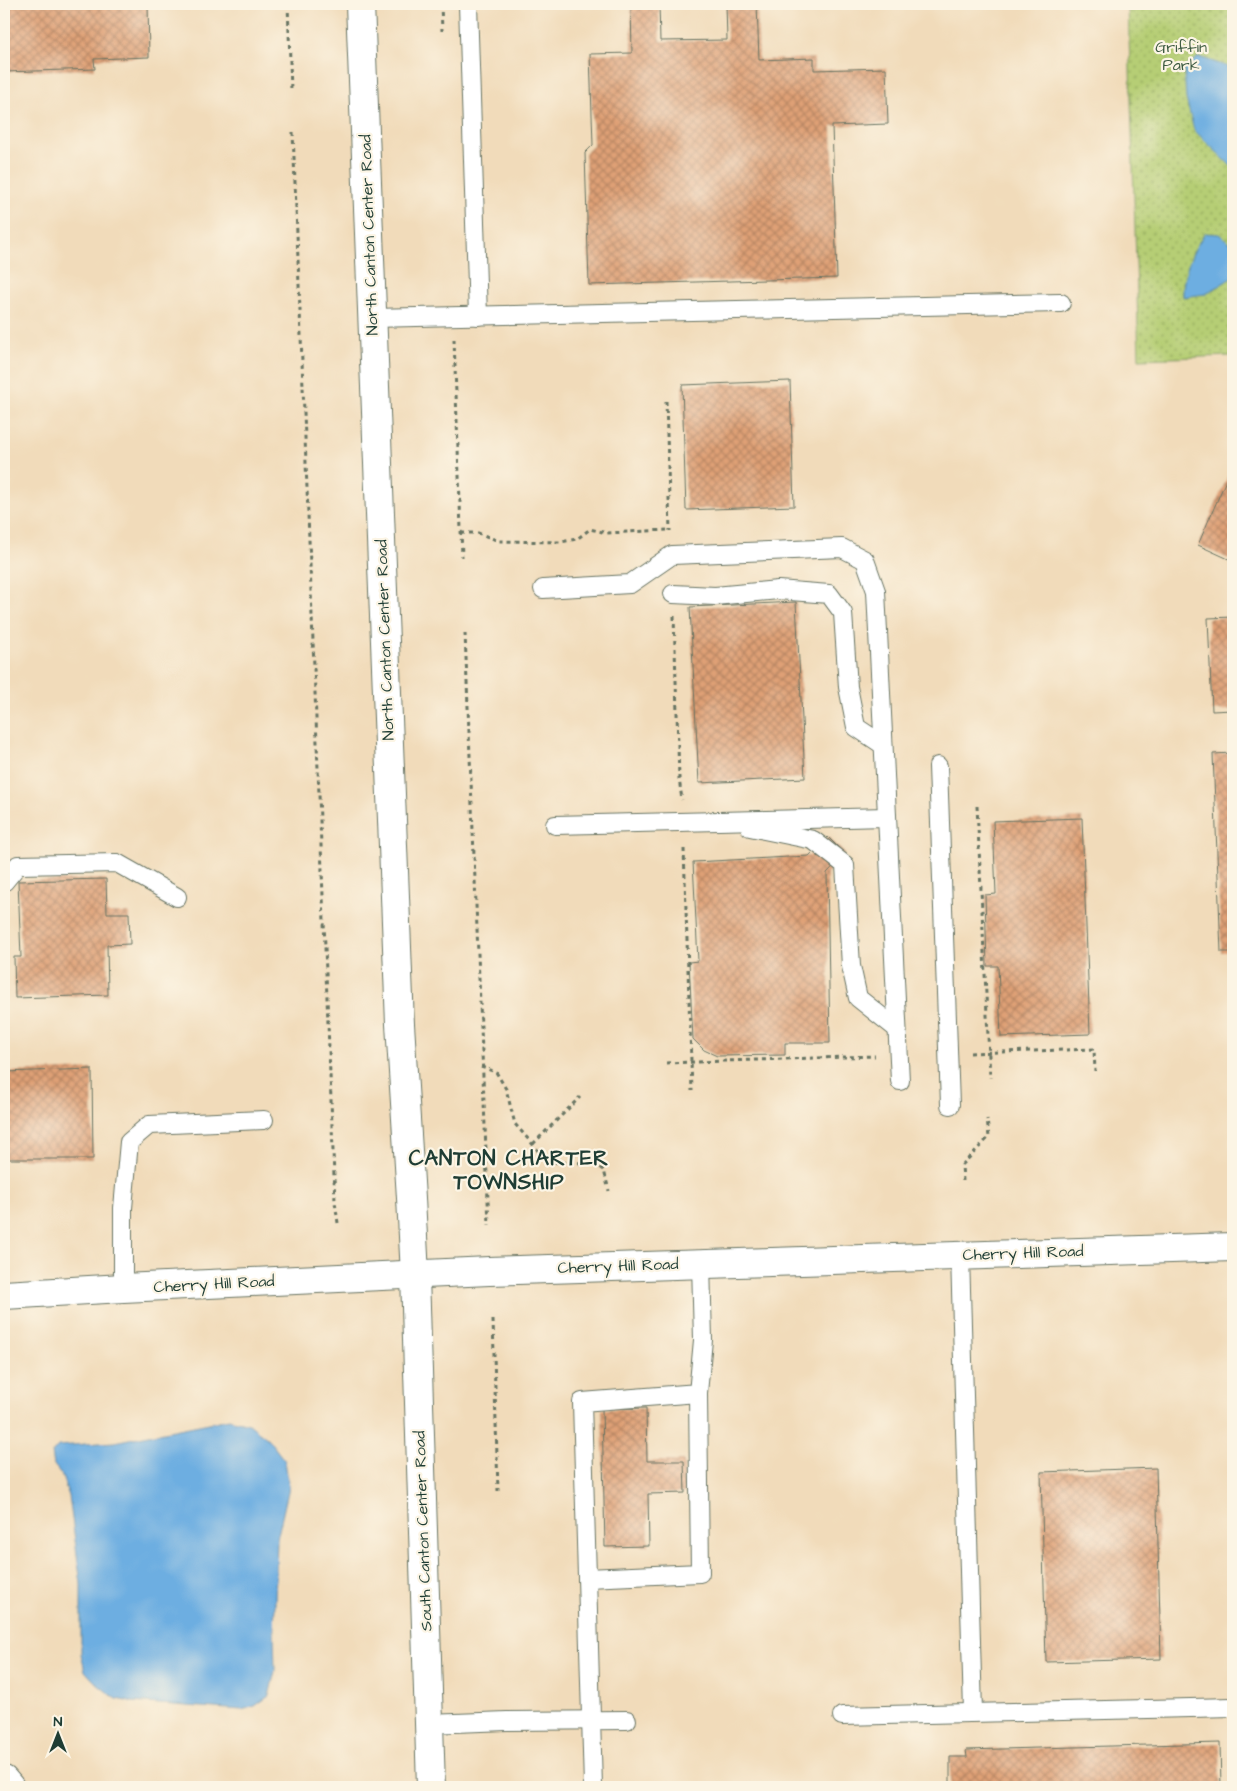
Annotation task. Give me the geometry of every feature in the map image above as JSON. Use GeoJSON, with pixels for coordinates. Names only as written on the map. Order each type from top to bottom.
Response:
{"type":"FeatureCollection","features":[{"type":"Feature","properties":{"kind":"main road","name":"North Canton Center Road"},"geometry":{"type":"LineString","coordinates":[[360,4],[400,1024],[415,1275]]}},
{"type":"Feature","properties":{"kind":"main road","name":"Cherry Hill Road"},"geometry":{"type":"LineString","coordinates":[[4,1295],[489,1271],[1233,1247]]}},
{"type":"Feature","properties":{"kind":"main road","name":"South Canton Center Road"},"geometry":{"type":"LineString","coordinates":[[415,1275],[431,1787]]}},
{"type":"Feature","properties":{"kind":"main road"},"geometry":{"type":"LineString","coordinates":[[4,1780],[10,1787]]}},
{"type":"Feature","properties":{"kind":"lane"},"geometry":{"type":"LineString","coordinates":[[468,4],[478,316]]}},
{"type":"Feature","properties":{"kind":"lane"},"geometry":{"type":"LineString","coordinates":[[372,318],[1061,303]]}},
{"type":"Feature","properties":{"kind":"lane"},"geometry":{"type":"LineString","coordinates":[[543,589],[630,584],[672,555],[842,548],[865,560],[876,591],[900,1081]]}},
{"type":"Feature","properties":{"kind":"lane"},"geometry":{"type":"LineString","coordinates":[[673,594],[715,596],[778,590],[829,594],[843,612],[848,687],[856,726],[883,745]]}},
{"type":"Feature","properties":{"kind":"lane"},"geometry":{"type":"LineString","coordinates":[[938,766],[950,1104]]}},
{"type":"Feature","properties":{"kind":"lane"},"geometry":{"type":"LineString","coordinates":[[554,825],[887,817]]}},
{"type":"Feature","properties":{"kind":"lane"},"geometry":{"type":"LineString","coordinates":[[718,821],[813,840],[845,865],[851,966],[858,998],[897,1030]]}},
{"type":"Feature","properties":{"kind":"lane"},"geometry":{"type":"LineString","coordinates":[[4,882],[18,865],[117,863],[176,897]]}},
{"type":"Feature","properties":{"kind":"lane"},"geometry":{"type":"LineString","coordinates":[[124,1288],[124,1208],[129,1142],[149,1125],[264,1120]]}},
{"type":"Feature","properties":{"kind":"lane"},"geometry":{"type":"LineString","coordinates":[[960,1256],[973,1712]]}},
{"type":"Feature","properties":{"kind":"lane"},"geometry":{"type":"LineString","coordinates":[[587,1578],[700,1573],[698,1393],[702,1340],[701,1263]]}},
{"type":"Feature","properties":{"kind":"lane"},"geometry":{"type":"LineString","coordinates":[[593,1787],[582,1402],[698,1393]]}},
{"type":"Feature","properties":{"kind":"lane"},"geometry":{"type":"LineString","coordinates":[[842,1716],[1233,1707]]}},
{"type":"Feature","properties":{"kind":"lane"},"geometry":{"type":"LineString","coordinates":[[429,1724],[627,1720]]}},
{"type":"Feature","properties":{"kind":"path"},"geometry":{"type":"LineString","coordinates":[[288,4],[291,90]]}},
{"type":"Feature","properties":{"kind":"path"},"geometry":{"type":"LineString","coordinates":[[293,132],[335,1202],[338,1223]]}},
{"type":"Feature","properties":{"kind":"path"},"geometry":{"type":"LineString","coordinates":[[666,401],[670,534]]}},
{"type":"Feature","properties":{"kind":"path"},"geometry":{"type":"LineString","coordinates":[[461,533],[478,533],[499,541],[561,542],[577,539],[590,529],[607,533],[645,531]]}},
{"type":"Feature","properties":{"kind":"path"},"geometry":{"type":"LineString","coordinates":[[674,613],[679,778],[683,802]]}},
{"type":"Feature","properties":{"kind":"path"},"geometry":{"type":"LineString","coordinates":[[465,633],[481,1067],[489,1225]]}},
{"type":"Feature","properties":{"kind":"path"},"geometry":{"type":"LineString","coordinates":[[977,806],[990,1078]]}},
{"type":"Feature","properties":{"kind":"path"},"geometry":{"type":"LineString","coordinates":[[684,849],[692,1091]]}},
{"type":"Feature","properties":{"kind":"path"},"geometry":{"type":"LineString","coordinates":[[965,1053],[1094,1049],[1095,1071]]}},
{"type":"Feature","properties":{"kind":"path"},"geometry":{"type":"LineString","coordinates":[[666,1063],[880,1056]]}},
{"type":"Feature","properties":{"kind":"path"},"geometry":{"type":"LineString","coordinates":[[481,1067],[496,1072],[506,1089],[515,1124],[548,1162],[595,1163],[604,1170],[609,1191]]}},
{"type":"Feature","properties":{"kind":"path"},"geometry":{"type":"LineString","coordinates":[[533,1144],[580,1097]]}},
{"type":"Feature","properties":{"kind":"path"},"geometry":{"type":"LineString","coordinates":[[963,1181],[962,1165],[989,1137],[988,1119]]}},
{"type":"Feature","properties":{"kind":"path"},"geometry":{"type":"LineString","coordinates":[[493,1320],[498,1491]]}},
{"type":"Feature","properties":{"kind":"green space","name":"Griffin Park"},"geometry":{"type":"Polygon","coordinates":[[[1128,4],[1233,4],[1233,356],[1139,359],[1128,4]]]}},
{"type":"Feature","properties":{"kind":"water"},"geometry":{"type":"Polygon","coordinates":[[[1199,57],[1226,66],[1233,71],[1233,168],[1194,130],[1186,99],[1184,68],[1199,57]]]}},
{"type":"Feature","properties":{"kind":"water"},"geometry":{"type":"Polygon","coordinates":[[[1205,233],[1219,234],[1233,245],[1233,277],[1206,294],[1183,297],[1186,271],[1196,247],[1205,233]]]}},
{"type":"Feature","properties":{"kind":"water"},"geometry":{"type":"Polygon","coordinates":[[[229,1419],[249,1424],[268,1439],[285,1461],[289,1487],[277,1539],[274,1633],[275,1671],[269,1696],[255,1706],[242,1710],[132,1702],[116,1699],[97,1684],[85,1671],[81,1654],[81,1584],[69,1496],[61,1474],[54,1465],[52,1453],[58,1446],[114,1442],[229,1419]]]}},
{"type":"Feature","properties":{"kind":"building"},"geometry":{"type":"Polygon","coordinates":[[[4,4],[148,4],[149,57],[94,59],[95,69],[4,72],[4,4]]]}},
{"type":"Feature","properties":{"kind":"building"},"geometry":{"type":"Polygon","coordinates":[[[631,4],[659,4],[660,41],[727,40],[726,4],[757,4],[759,60],[814,58],[814,70],[886,68],[888,124],[832,126],[837,278],[589,285],[585,153],[593,145],[590,54],[632,53],[631,4]]]}},
{"type":"Feature","properties":{"kind":"building"},"geometry":{"type":"Polygon","coordinates":[[[790,381],[794,506],[686,510],[682,385],[790,381]]]}},
{"type":"Feature","properties":{"kind":"building"},"geometry":{"type":"Polygon","coordinates":[[[1233,464],[1233,561],[1198,545],[1233,464]]]}},
{"type":"Feature","properties":{"kind":"building"},"geometry":{"type":"Polygon","coordinates":[[[796,602],[805,778],[699,783],[690,607],[796,602]]]}},
{"type":"Feature","properties":{"kind":"building"},"geometry":{"type":"Polygon","coordinates":[[[1233,617],[1233,710],[1212,711],[1208,618],[1233,617]]]}},
{"type":"Feature","properties":{"kind":"building"},"geometry":{"type":"Polygon","coordinates":[[[1233,753],[1233,952],[1221,952],[1213,754],[1233,753]]]}},
{"type":"Feature","properties":{"kind":"building"},"geometry":{"type":"Polygon","coordinates":[[[1082,818],[1090,1034],[1001,1037],[998,966],[987,966],[985,895],[996,894],[993,821],[1082,818]]]}},
{"type":"Feature","properties":{"kind":"building"},"geometry":{"type":"Polygon","coordinates":[[[828,837],[845,854],[827,873],[830,1043],[785,1043],[785,1055],[717,1056],[704,1050],[693,1039],[689,962],[698,961],[693,862],[809,856],[828,837]]]}},
{"type":"Feature","properties":{"kind":"building"},"geometry":{"type":"Polygon","coordinates":[[[106,879],[107,913],[129,913],[130,944],[107,945],[108,995],[15,998],[14,957],[21,957],[18,881],[106,879]]]}},
{"type":"Feature","properties":{"kind":"building"},"geometry":{"type":"Polygon","coordinates":[[[92,1069],[93,1159],[4,1159],[4,1072],[92,1069]]]}},
{"type":"Feature","properties":{"kind":"building"},"geometry":{"type":"Polygon","coordinates":[[[646,1408],[647,1461],[684,1461],[685,1493],[648,1494],[649,1546],[605,1547],[602,1409],[646,1408]]]}},
{"type":"Feature","properties":{"kind":"building"},"geometry":{"type":"Polygon","coordinates":[[[1156,1468],[1161,1659],[1046,1662],[1041,1472],[1156,1468]]]}},
{"type":"Feature","properties":{"kind":"building"},"geometry":{"type":"Polygon","coordinates":[[[1220,1743],[1221,1787],[950,1787],[950,1757],[967,1757],[966,1750],[1220,1743]]]}},
{"type":"Feature","properties":{"kind":"district","name":"CANTON CHARTER TOWNSHIP"},"geometry":{"type":"Point","coordinates":[509,1170]}}]}
